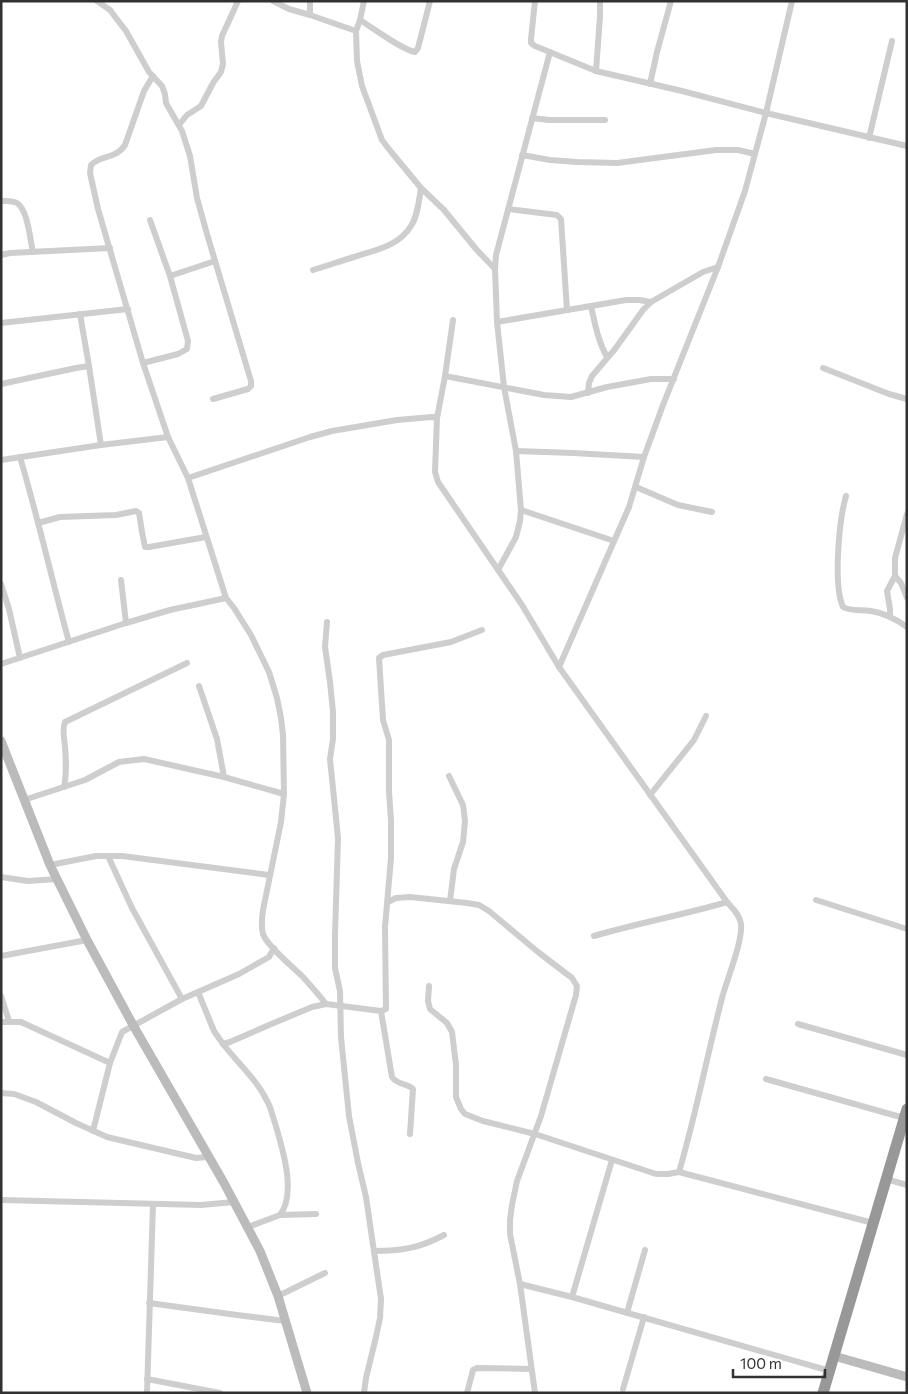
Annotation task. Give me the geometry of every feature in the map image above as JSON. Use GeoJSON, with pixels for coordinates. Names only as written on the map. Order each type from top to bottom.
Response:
{"type":"FeatureCollection","features":[{"type":"Feature","properties":{"kind":"highway"},"geometry":{"type":"LineString","coordinates":[[823,1393],[906,1113]]}},
{"type":"Feature","properties":{"kind":"street"},"geometry":{"type":"LineString","coordinates":[[97,1],[110,10],[126,31],[149,72],[162,86],[166,103],[178,123],[190,156],[197,198],[251,381],[251,386],[248,389],[213,399]]}},
{"type":"Feature","properties":{"kind":"street"},"geometry":{"type":"LineString","coordinates":[[178,123],[201,106],[221,72],[223,64],[222,36],[238,1]]}},
{"type":"Feature","properties":{"kind":"street"},"geometry":{"type":"LineString","coordinates":[[273,1],[289,9],[356,32]]}},
{"type":"Feature","properties":{"kind":"street"},"geometry":{"type":"LineString","coordinates":[[310,1],[310,15]]}},
{"type":"Feature","properties":{"kind":"street"},"geometry":{"type":"LineString","coordinates":[[364,1],[356,32],[357,61],[362,86],[382,140],[421,188],[444,210],[495,269]]}},
{"type":"Feature","properties":{"kind":"street"},"geometry":{"type":"LineString","coordinates":[[360,20],[412,52],[415,52],[418,48],[430,1]]}},
{"type":"Feature","properties":{"kind":"street"},"geometry":{"type":"LineString","coordinates":[[535,1],[531,43],[596,71],[682,91],[766,114],[907,146]]}},
{"type":"Feature","properties":{"kind":"street"},"geometry":{"type":"LineString","coordinates":[[596,71],[600,1]]}},
{"type":"Feature","properties":{"kind":"street"},"geometry":{"type":"LineString","coordinates":[[650,84],[671,1]]}},
{"type":"Feature","properties":{"kind":"street"},"geometry":{"type":"LineString","coordinates":[[559,667],[629,507],[644,458],[718,267],[745,191],[766,114],[792,1]]}},
{"type":"Feature","properties":{"kind":"street"},"geometry":{"type":"LineString","coordinates":[[869,138],[892,41]]}},
{"type":"Feature","properties":{"kind":"street"},"geometry":{"type":"LineString","coordinates":[[498,570],[516,537],[521,510],[516,451],[504,387],[497,322],[496,255],[550,52]]}},
{"type":"Feature","properties":{"kind":"street"},"geometry":{"type":"LineString","coordinates":[[153,76],[144,91],[122,150],[115,155],[98,159],[90,165],[90,173],[143,363],[168,437],[188,478],[226,598],[251,635],[269,672],[277,698],[283,735],[284,794],[263,910],[263,934],[267,941],[285,961],[304,977],[326,1004]]}},
{"type":"Feature","properties":{"kind":"street"},"geometry":{"type":"LineString","coordinates":[[532,118],[550,120],[605,120]]}},
{"type":"Feature","properties":{"kind":"street"},"geometry":{"type":"LineString","coordinates":[[522,154],[550,160],[617,163],[716,150],[738,150],[755,154]]}},
{"type":"Feature","properties":{"kind":"street"},"geometry":{"type":"LineString","coordinates":[[313,270],[374,251],[397,241],[413,224],[421,188]]}},
{"type":"Feature","properties":{"kind":"street"},"geometry":{"type":"LineString","coordinates":[[1,201],[10,200],[19,204],[25,216],[33,252]]}},
{"type":"Feature","properties":{"kind":"street"},"geometry":{"type":"LineString","coordinates":[[508,209],[557,215],[561,219],[568,310]]}},
{"type":"Feature","properties":{"kind":"street"},"geometry":{"type":"LineString","coordinates":[[143,363],[178,354],[187,349],[188,340],[170,276],[150,220]]}},
{"type":"Feature","properties":{"kind":"street"},"geometry":{"type":"LineString","coordinates":[[1,255],[110,248]]}},
{"type":"Feature","properties":{"kind":"street"},"geometry":{"type":"LineString","coordinates":[[170,276],[215,261]]}},
{"type":"Feature","properties":{"kind":"street"},"geometry":{"type":"LineString","coordinates":[[588,393],[592,376],[651,302],[703,272],[718,267]]}},
{"type":"Feature","properties":{"kind":"street"},"geometry":{"type":"LineString","coordinates":[[497,322],[626,300],[651,302]]}},
{"type":"Feature","properties":{"kind":"street"},"geometry":{"type":"LineString","coordinates":[[591,306],[599,338],[608,357]]}},
{"type":"Feature","properties":{"kind":"street"},"geometry":{"type":"LineString","coordinates":[[1,323],[128,309]]}},
{"type":"Feature","properties":{"kind":"street"},"geometry":{"type":"LineString","coordinates":[[80,314],[101,445]]}},
{"type":"Feature","properties":{"kind":"street"},"geometry":{"type":"LineString","coordinates":[[453,320],[445,376],[436,418],[435,472],[438,482],[535,625],[559,667],[741,921],[741,930],[722,996],[691,1133],[679,1172]]}},
{"type":"Feature","properties":{"kind":"street"},"geometry":{"type":"LineString","coordinates":[[1,384],[89,366]]}},
{"type":"Feature","properties":{"kind":"street"},"geometry":{"type":"LineString","coordinates":[[824,368],[889,394],[907,399]]}},
{"type":"Feature","properties":{"kind":"street"},"geometry":{"type":"LineString","coordinates":[[445,376],[544,395],[572,397],[607,387],[651,379],[674,378]]}},
{"type":"Feature","properties":{"kind":"street"},"geometry":{"type":"LineString","coordinates":[[188,478],[332,431],[397,420],[432,416],[436,418]]}},
{"type":"Feature","properties":{"kind":"street"},"geometry":{"type":"LineString","coordinates":[[1,460],[168,437]]}},
{"type":"Feature","properties":{"kind":"street"},"geometry":{"type":"LineString","coordinates":[[516,451],[644,458]]}},
{"type":"Feature","properties":{"kind":"street"},"geometry":{"type":"LineString","coordinates":[[20,457],[69,642]]}},
{"type":"Feature","properties":{"kind":"street"},"geometry":{"type":"LineString","coordinates":[[636,487],[678,505],[712,512]]}},
{"type":"Feature","properties":{"kind":"street"},"geometry":{"type":"LineString","coordinates":[[846,496],[843,505],[838,563],[841,602],[847,609],[853,611],[869,610],[896,619],[907,627]]}},
{"type":"Feature","properties":{"kind":"street"},"geometry":{"type":"LineString","coordinates":[[521,510],[614,541]]}},
{"type":"Feature","properties":{"kind":"street"},"geometry":{"type":"LineString","coordinates":[[38,523],[60,517],[116,515],[136,511],[140,514],[145,547],[206,537]]}},
{"type":"Feature","properties":{"kind":"street"},"geometry":{"type":"LineString","coordinates":[[890,617],[887,591],[895,576],[896,558],[907,514]]}},
{"type":"Feature","properties":{"kind":"street"},"geometry":{"type":"LineString","coordinates":[[895,576],[901,583],[907,598]]}},
{"type":"Feature","properties":{"kind":"street"},"geometry":{"type":"LineString","coordinates":[[121,580],[126,623]]}},
{"type":"Feature","properties":{"kind":"street"},"geometry":{"type":"LineString","coordinates":[[1,584],[9,609],[20,658]]}},
{"type":"Feature","properties":{"kind":"street"},"geometry":{"type":"LineString","coordinates":[[1,664],[170,610],[226,598]]}},
{"type":"Feature","properties":{"kind":"street"},"geometry":{"type":"LineString","coordinates":[[327,622],[325,647],[333,712],[333,739],[330,760],[338,838],[335,968],[340,991],[341,1037],[349,1116],[366,1198],[381,1299],[376,1337],[364,1393]]}},
{"type":"Feature","properties":{"kind":"street"},"geometry":{"type":"LineString","coordinates":[[222,1044],[312,1007],[326,1004],[385,1010],[387,1006],[386,911],[391,858],[391,821],[389,740],[383,720],[379,668],[380,657],[451,642],[482,630]]}},
{"type":"Feature","properties":{"kind":"street"},"geometry":{"type":"LineString","coordinates":[[64,787],[66,769],[65,722],[186,663]]}},
{"type":"Feature","properties":{"kind":"street"},"geometry":{"type":"LineString","coordinates":[[199,686],[217,739],[224,777]]}},
{"type":"Feature","properties":{"kind":"street"},"geometry":{"type":"LineString","coordinates":[[650,795],[694,740],[706,716]]}},
{"type":"Feature","properties":{"kind":"street"},"geometry":{"type":"LineString","coordinates":[[1,741],[3,752],[50,864],[87,940],[260,1251],[278,1296],[306,1393]]}},
{"type":"Feature","properties":{"kind":"street"},"geometry":{"type":"LineString","coordinates":[[24,800],[85,780],[119,762],[144,759],[224,777],[284,794]]}},
{"type":"Feature","properties":{"kind":"street"},"geometry":{"type":"LineString","coordinates":[[449,776],[463,805],[465,821],[463,842],[454,869],[450,901]]}},
{"type":"Feature","properties":{"kind":"street"},"geometry":{"type":"LineString","coordinates":[[50,864],[96,856],[138,857],[269,875]]}},
{"type":"Feature","properties":{"kind":"street"},"geometry":{"type":"LineString","coordinates":[[108,856],[132,908],[182,999]]}},
{"type":"Feature","properties":{"kind":"street"},"geometry":{"type":"LineString","coordinates":[[1,877],[28,881],[57,879]]}},
{"type":"Feature","properties":{"kind":"street"},"geometry":{"type":"LineString","coordinates":[[388,902],[396,898],[410,897],[479,905],[489,911],[576,982],[576,995],[535,1134],[517,1181],[510,1220],[510,1234],[520,1284],[535,1393]]}},
{"type":"Feature","properties":{"kind":"street"},"geometry":{"type":"LineString","coordinates":[[816,900],[907,929]]}},
{"type":"Feature","properties":{"kind":"street"},"geometry":{"type":"LineString","coordinates":[[594,936],[727,902]]}},
{"type":"Feature","properties":{"kind":"street"},"geometry":{"type":"LineString","coordinates":[[1,956],[87,940]]}},
{"type":"Feature","properties":{"kind":"street"},"geometry":{"type":"LineString","coordinates":[[93,1131],[110,1063],[122,1032],[182,999],[239,974],[269,957],[274,948]]}},
{"type":"Feature","properties":{"kind":"street"},"geometry":{"type":"LineString","coordinates":[[269,957],[285,961]]}},
{"type":"Feature","properties":{"kind":"street"},"geometry":{"type":"LineString","coordinates":[[429,986],[428,1001],[430,1009],[447,1023],[452,1032],[456,1064],[456,1098],[465,1114],[483,1121],[535,1134],[656,1174],[679,1172],[873,1223]]}},
{"type":"Feature","properties":{"kind":"street"},"geometry":{"type":"LineString","coordinates":[[198,992],[214,1031],[222,1044],[258,1085],[268,1102],[288,1176],[286,1205],[280,1215]]}},
{"type":"Feature","properties":{"kind":"street"},"geometry":{"type":"LineString","coordinates":[[1,996],[9,1021]]}},
{"type":"Feature","properties":{"kind":"street"},"geometry":{"type":"LineString","coordinates":[[381,1011],[392,1078],[394,1081],[410,1086],[413,1089],[410,1134]]}},
{"type":"Feature","properties":{"kind":"street"},"geometry":{"type":"LineString","coordinates":[[1,1022],[21,1022],[32,1026],[110,1063]]}},
{"type":"Feature","properties":{"kind":"street"},"geometry":{"type":"LineString","coordinates":[[798,1024],[907,1055]]}},
{"type":"Feature","properties":{"kind":"street"},"geometry":{"type":"LineString","coordinates":[[766,1079],[906,1113]]}},
{"type":"Feature","properties":{"kind":"street"},"geometry":{"type":"LineString","coordinates":[[1,1093],[14,1094],[36,1102],[107,1137],[196,1158],[208,1157]]}},
{"type":"Feature","properties":{"kind":"street"},"geometry":{"type":"LineString","coordinates":[[572,1297],[612,1160]]}},
{"type":"Feature","properties":{"kind":"street"},"geometry":{"type":"LineString","coordinates":[[886,1179],[907,1185]]}},
{"type":"Feature","properties":{"kind":"street"},"geometry":{"type":"LineString","coordinates":[[1,1200],[201,1205],[234,1202]]}},
{"type":"Feature","properties":{"kind":"street"},"geometry":{"type":"LineString","coordinates":[[147,1393],[153,1204]]}},
{"type":"Feature","properties":{"kind":"street"},"geometry":{"type":"LineString","coordinates":[[248,1227],[280,1215],[316,1214]]}},
{"type":"Feature","properties":{"kind":"street"},"geometry":{"type":"LineString","coordinates":[[374,1251],[422,1246],[444,1235]]}},
{"type":"Feature","properties":{"kind":"street"},"geometry":{"type":"LineString","coordinates":[[627,1313],[645,1250]]}},
{"type":"Feature","properties":{"kind":"street"},"geometry":{"type":"LineString","coordinates":[[278,1296],[325,1273]]}},
{"type":"Feature","properties":{"kind":"street"},"geometry":{"type":"LineString","coordinates":[[520,1284],[572,1297],[830,1371]]}},
{"type":"Feature","properties":{"kind":"street"},"geometry":{"type":"LineString","coordinates":[[149,1303],[285,1320]]}},
{"type":"Feature","properties":{"kind":"street"},"geometry":{"type":"LineString","coordinates":[[623,1389],[644,1318]]}},
{"type":"Feature","properties":{"kind":"street"},"geometry":{"type":"LineString","coordinates":[[834,1356],[907,1377]]}},
{"type":"Feature","properties":{"kind":"street"},"geometry":{"type":"LineString","coordinates":[[467,1393],[473,1370],[477,1368],[531,1369]]}},
{"type":"Feature","properties":{"kind":"street"},"geometry":{"type":"LineString","coordinates":[[147,1379],[220,1393]]}}]}
